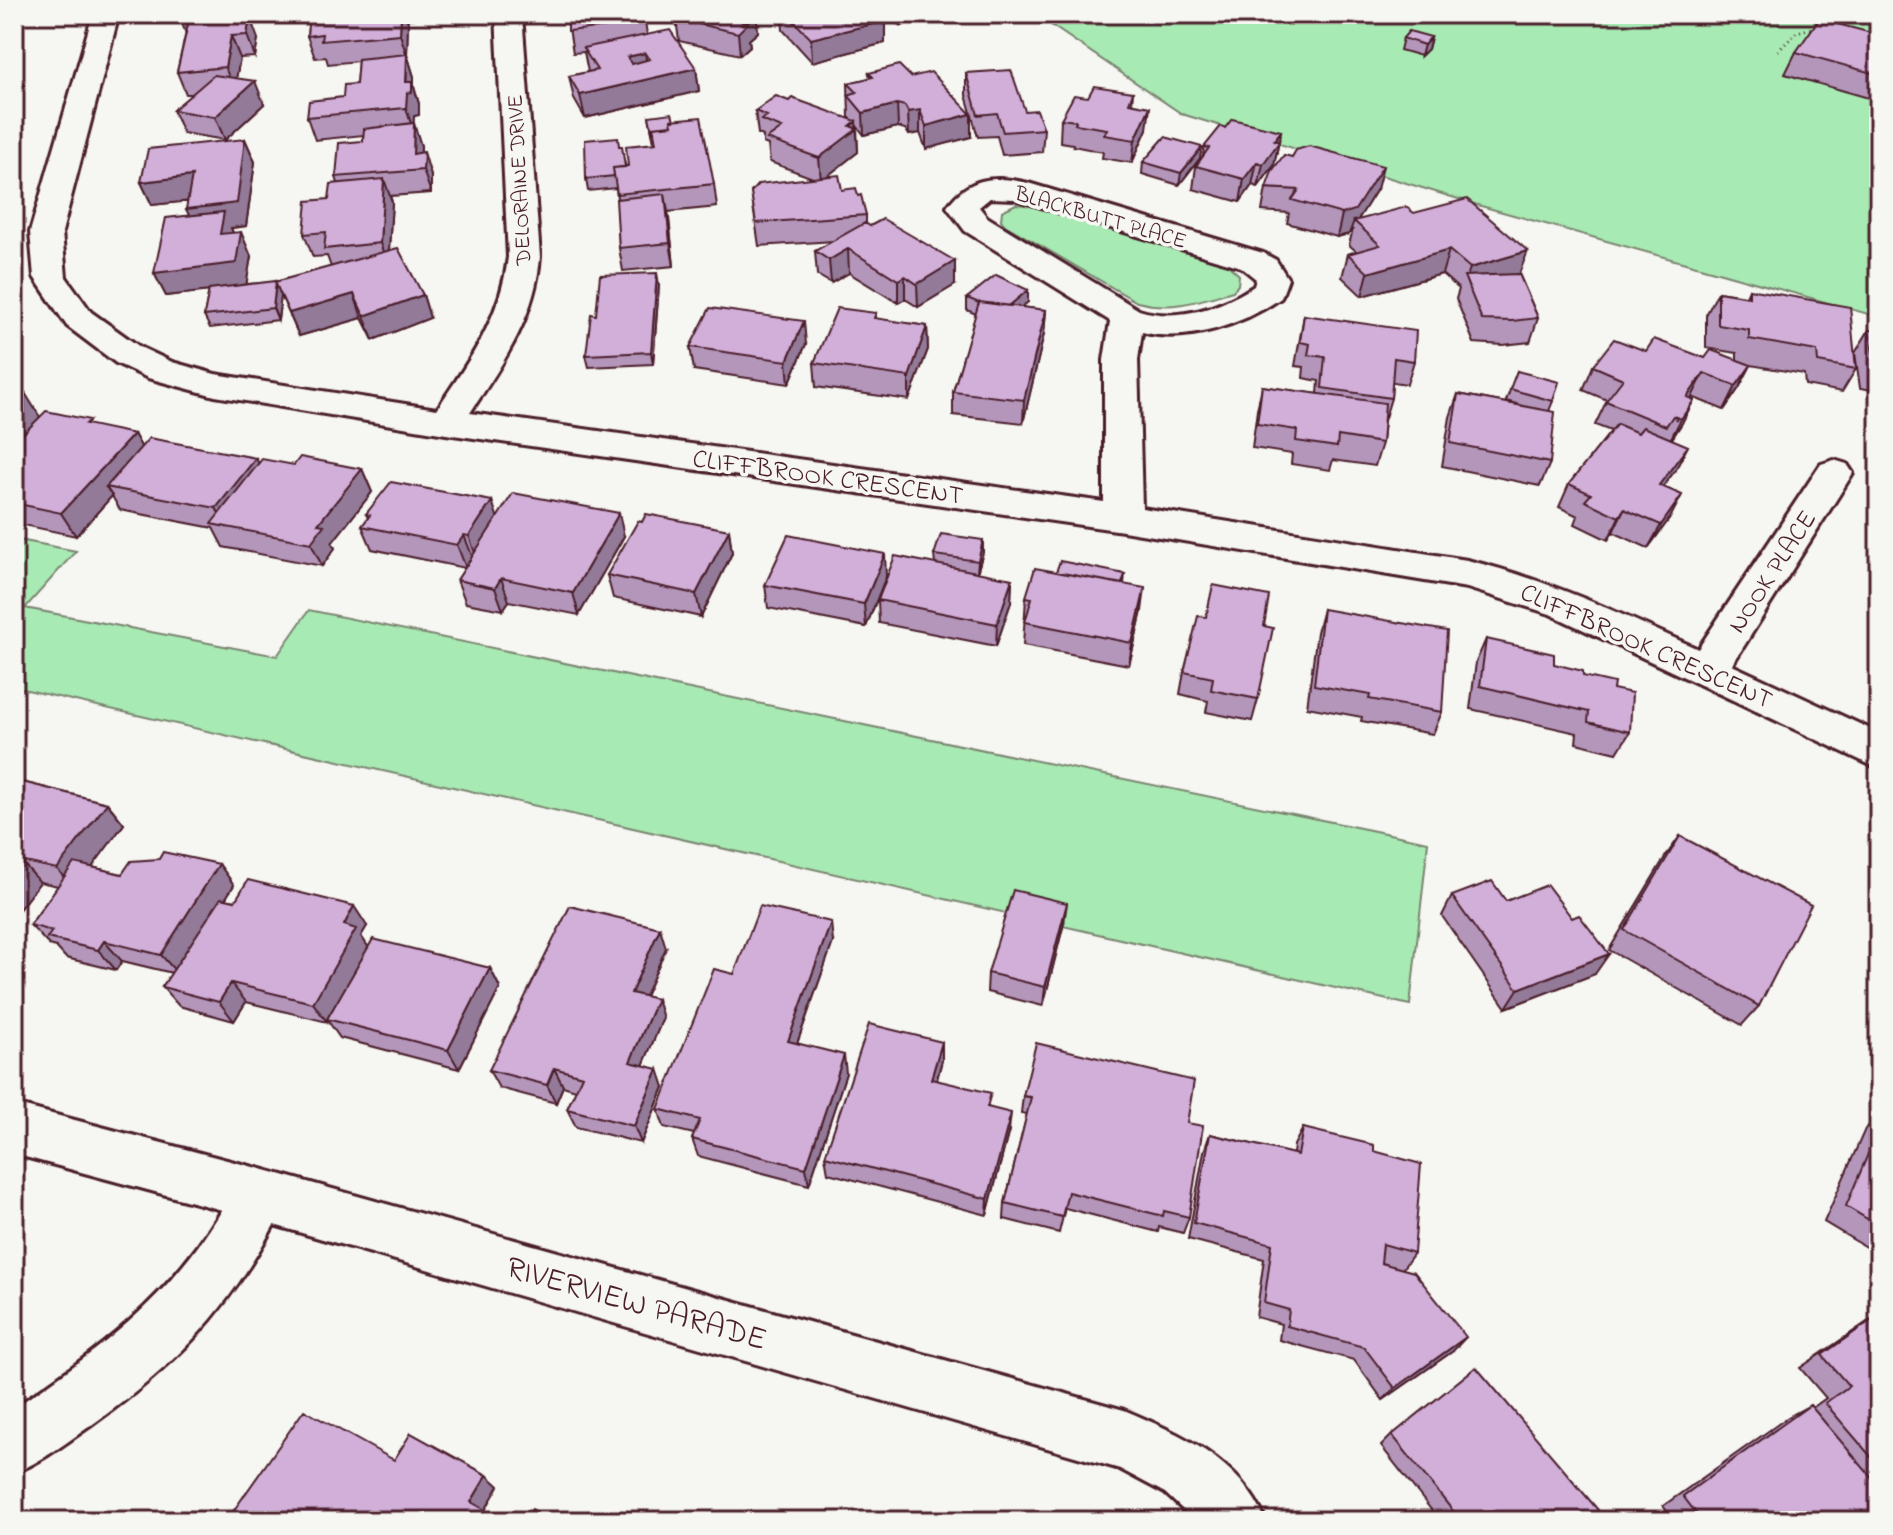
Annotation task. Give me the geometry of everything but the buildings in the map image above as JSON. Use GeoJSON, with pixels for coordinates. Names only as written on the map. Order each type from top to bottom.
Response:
{"type":"FeatureCollection","features":[{"type":"Feature","properties":{"kind":"street","name":"CLIFFBROOK CRESCENT"},"geometry":{"type":"LineString","coordinates":[[106,14],[46,232],[46,255],[50,277],[79,319],[128,355],[186,378],[215,385],[446,422],[1123,518],[1403,562],[1503,583],[1564,604],[1879,752]]}},
{"type":"Feature","properties":{"kind":"street","name":"DELORAINE DRIVE"},"geometry":{"type":"LineString","coordinates":[[446,422],[508,327],[523,286],[524,257],[509,14]]}},
{"type":"Feature","properties":{"kind":"street","name":"BLACKBUTT PLACE"},"geometry":{"type":"LineString","coordinates":[[989,188],[1017,190],[1252,260],[1264,267],[1272,279],[1269,291],[1252,303],[1176,326],[1153,325],[1127,317],[976,224],[963,207],[967,200],[989,188]]}},
{"type":"Feature","properties":{"kind":"street"},"geometry":{"type":"LineString","coordinates":[[1123,518],[1121,360],[1127,317]]}},
{"type":"Feature","properties":{"kind":"street","name":"NOOK PLACE"},"geometry":{"type":"LineString","coordinates":[[1707,669],[1834,473]]}},
{"type":"Feature","properties":{"kind":"street","name":"RIVERVIEW PARADE"},"geometry":{"type":"LineString","coordinates":[[14,1129],[261,1195],[1124,1440],[1165,1457],[1196,1476],[1235,1521]]}},
{"type":"Feature","properties":{"kind":"street"},"geometry":{"type":"LineString","coordinates":[[14,1443],[134,1357],[180,1315],[204,1288],[261,1195]]}},
{"type":"Feature","properties":{"kind":"path"},"geometry":{"type":"LineString","coordinates":[[1778,51],[1797,32],[1844,19],[1879,22]]}},
{"type":"Feature","properties":{"kind":"green space"},"geometry":{"type":"Polygon","coordinates":[[[1035,14],[1879,14],[1879,317],[1481,206],[1182,114],[1035,14]]]}},
{"type":"Feature","properties":{"kind":"green space"},"geometry":{"type":"Polygon","coordinates":[[[1016,204],[1032,206],[1228,265],[1239,275],[1238,285],[1233,291],[1185,304],[1150,305],[1137,302],[1005,225],[1001,220],[1002,211],[1016,204]]]}},
{"type":"Feature","properties":{"kind":"green space"},"geometry":{"type":"Polygon","coordinates":[[[14,539],[76,551],[25,608],[277,656],[309,610],[1428,842],[1410,1005],[14,687],[14,539]]]}}]}
